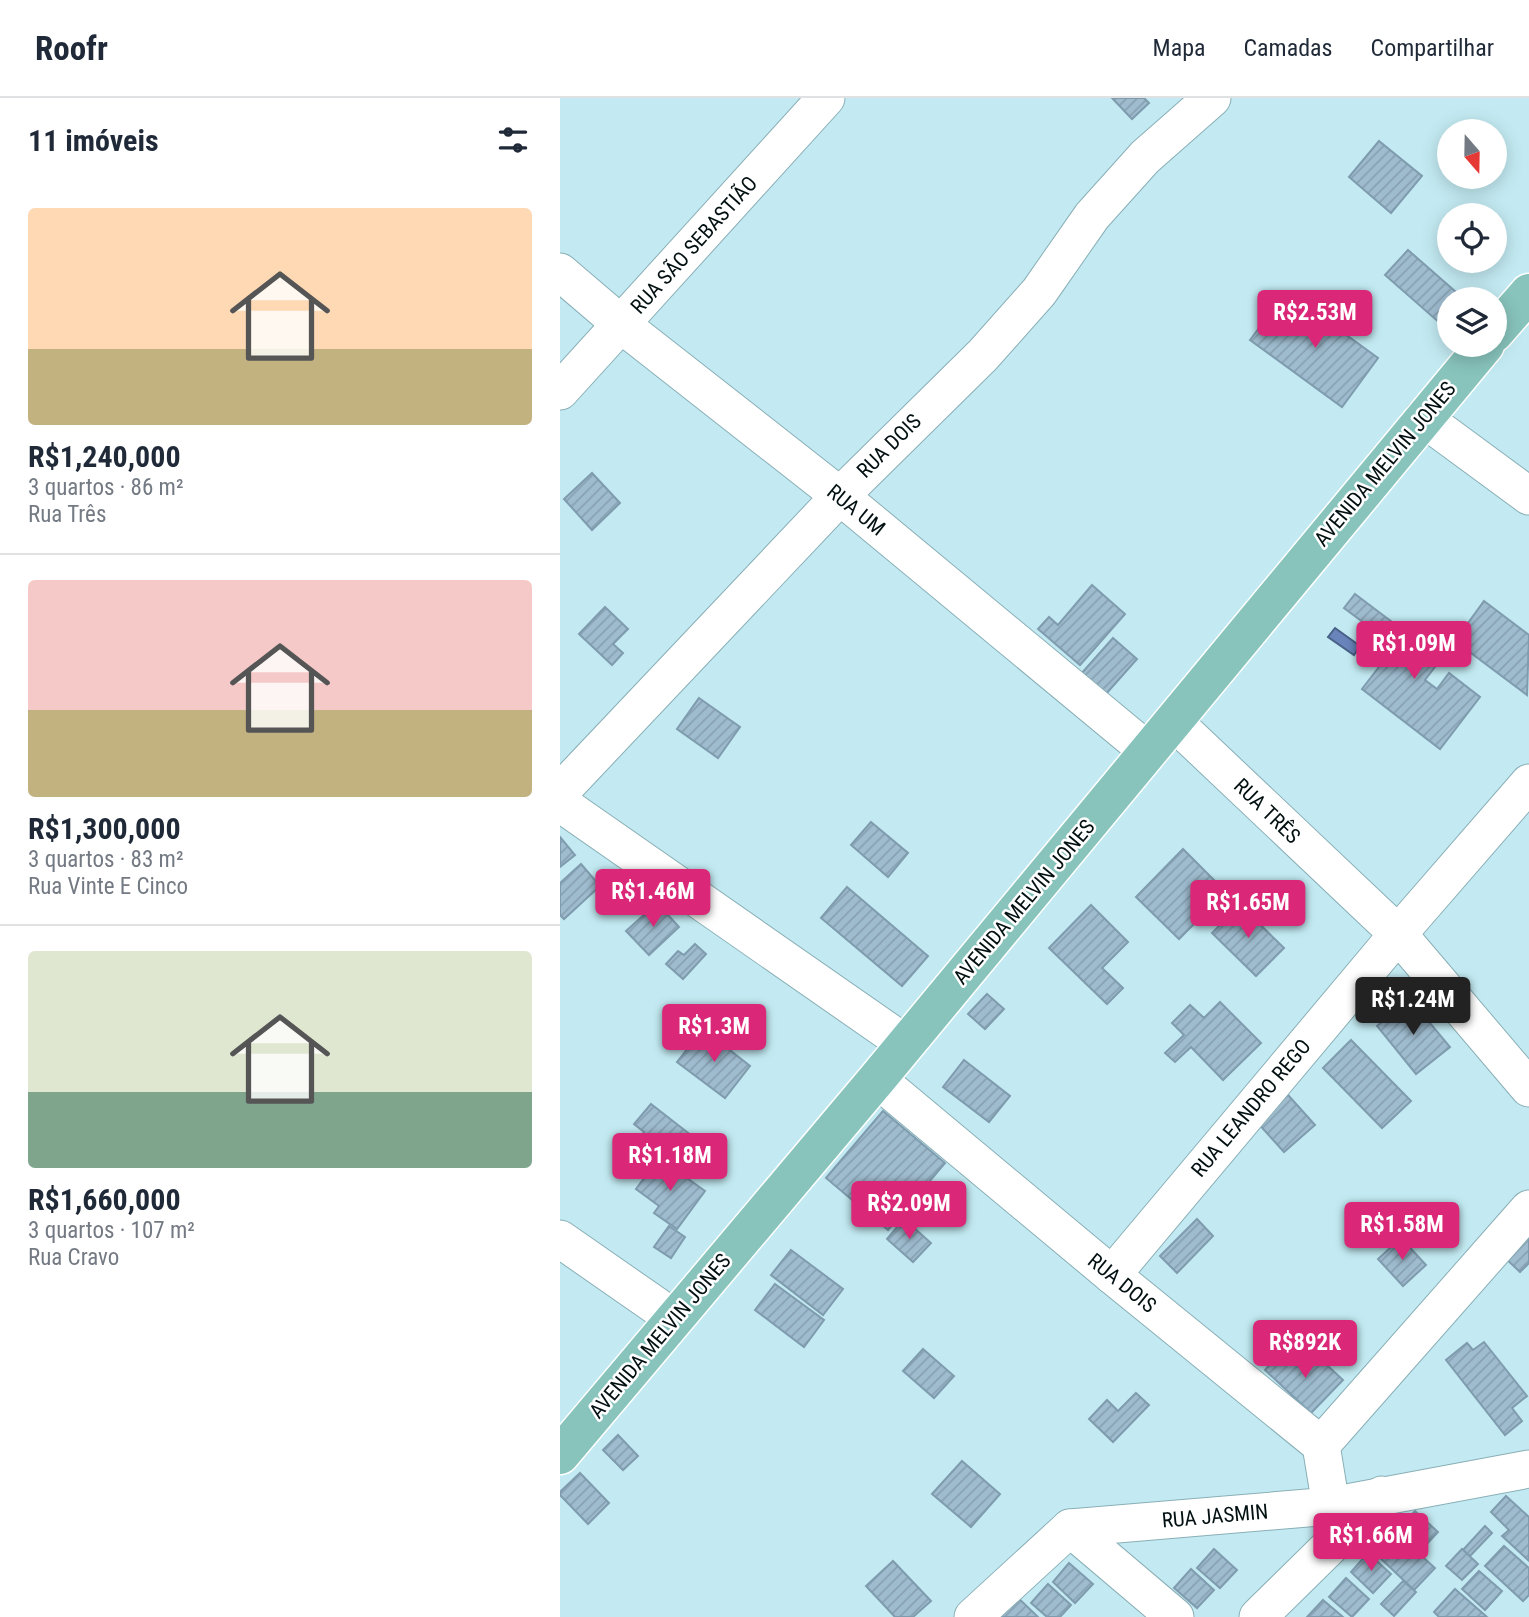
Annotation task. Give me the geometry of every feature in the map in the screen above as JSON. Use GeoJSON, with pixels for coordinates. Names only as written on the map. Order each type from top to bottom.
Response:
{"type":"FeatureCollection","features":[{"type":"Feature","properties":{"kind":"main road"},"geometry":{"type":"LineString","coordinates":[[1507,319],[1529,293]]}},
{"type":"Feature","properties":{"kind":"main road","name":"AVENIDA MELVIN JONES"},"geometry":{"type":"LineString","coordinates":[[560,1455],[877,1079],[1475,357]]}},
{"type":"Feature","properties":{"kind":"street","name":"RUA SÃO SEBASTIÃO"},"geometry":{"type":"LineString","coordinates":[[560,391],[826,98]]}},
{"type":"Feature","properties":{"kind":"street","name":"RUA DOIS"},"geometry":{"type":"LineString","coordinates":[[560,792],[840,496],[983,355],[1038,292],[1092,216],[1145,158],[1212,98]]}},
{"type":"Feature","properties":{"kind":"street","name":"RUA UM"},"geometry":{"type":"LineString","coordinates":[[560,272],[622,325],[840,496],[1149,752]]}},
{"type":"Feature","properties":{"kind":"street"},"geometry":{"type":"LineString","coordinates":[[1423,418],[1529,496]]}},
{"type":"Feature","properties":{"kind":"street","name":"RUA TRÊS"},"geometry":{"type":"LineString","coordinates":[[1173,721],[1398,934],[1529,1088]]}},
{"type":"Feature","properties":{"kind":"street","name":"RUA LEANDRO REGO"},"geometry":{"type":"LineString","coordinates":[[1112,1275],[1398,934],[1529,783]]}},
{"type":"Feature","properties":{"kind":"street"},"geometry":{"type":"LineString","coordinates":[[560,803],[906,1044]]}},
{"type":"Feature","properties":{"kind":"street","name":"RUA DOIS"},"geometry":{"type":"LineString","coordinates":[[877,1079],[1321,1445]]}},
{"type":"Feature","properties":{"kind":"street"},"geometry":{"type":"LineString","coordinates":[[1331,1506],[1321,1445],[1529,1209]]}},
{"type":"Feature","properties":{"kind":"street"},"geometry":{"type":"LineString","coordinates":[[560,1239],[675,1319]]}},
{"type":"Feature","properties":{"kind":"street","name":"RUA JASMIN"},"geometry":{"type":"LineString","coordinates":[[1070,1528],[1331,1506],[1529,1469]]}},
{"type":"Feature","properties":{"kind":"street"},"geometry":{"type":"LineString","coordinates":[[1258,1617],[1382,1495]]}},
{"type":"Feature","properties":{"kind":"street"},"geometry":{"type":"LineString","coordinates":[[973,1617],[1070,1528],[1175,1617]]}},
{"type":"Feature","properties":{"kind":"water"},"geometry":{"type":"Polygon","coordinates":[[[1335,628],[1360,646],[1354,655],[1328,637],[1335,628]]]}},
{"type":"Feature","properties":{"kind":"building"},"geometry":{"type":"Polygon","coordinates":[[[1112,98],[1144,98],[1149,103],[1132,119],[1112,98]]]}},
{"type":"Feature","properties":{"kind":"building"},"geometry":{"type":"Polygon","coordinates":[[[1379,141],[1422,176],[1391,213],[1349,177],[1379,141]]]}},
{"type":"Feature","properties":{"kind":"building"},"geometry":{"type":"Polygon","coordinates":[[[1408,250],[1450,287],[1437,287],[1437,321],[1385,275],[1408,250]]]}},
{"type":"Feature","properties":{"kind":"building"},"geometry":{"type":"Polygon","coordinates":[[[1297,299],[1378,358],[1342,407],[1250,340],[1279,301],[1290,309],[1297,299]]]}},
{"type":"Feature","properties":{"kind":"building"},"geometry":{"type":"Polygon","coordinates":[[[592,473],[620,503],[592,530],[564,499],[592,473]]]}},
{"type":"Feature","properties":{"kind":"building"},"geometry":{"type":"Polygon","coordinates":[[[1092,585],[1125,614],[1080,665],[1038,629],[1049,617],[1058,625],[1092,585]]]}},
{"type":"Feature","properties":{"kind":"building"},"geometry":{"type":"Polygon","coordinates":[[[1355,594],[1441,659],[1425,680],[1437,689],[1449,673],[1480,697],[1440,749],[1362,689],[1395,646],[1344,608],[1355,594]]]}},
{"type":"Feature","properties":{"kind":"building"},"geometry":{"type":"Polygon","coordinates":[[[1484,601],[1529,635],[1527,695],[1455,641],[1484,601]]]}},
{"type":"Feature","properties":{"kind":"building"},"geometry":{"type":"Polygon","coordinates":[[[605,607],[628,629],[613,644],[623,653],[612,665],[579,634],[605,607]]]}},
{"type":"Feature","properties":{"kind":"building"},"geometry":{"type":"Polygon","coordinates":[[[1113,638],[1137,659],[1105,695],[1081,674],[1113,638]]]}},
{"type":"Feature","properties":{"kind":"building"},"geometry":{"type":"Polygon","coordinates":[[[699,698],[740,727],[718,758],[677,729],[699,698]]]}},
{"type":"Feature","properties":{"kind":"building"},"geometry":{"type":"Polygon","coordinates":[[[871,822],[908,853],[888,877],[851,845],[871,822]]]}},
{"type":"Feature","properties":{"kind":"building"},"geometry":{"type":"Polygon","coordinates":[[[560,837],[575,855],[560,867],[560,837]]]}},
{"type":"Feature","properties":{"kind":"building"},"geometry":{"type":"Polygon","coordinates":[[[1183,849],[1226,892],[1179,939],[1136,897],[1183,849]]]}},
{"type":"Feature","properties":{"kind":"building"},"geometry":{"type":"Polygon","coordinates":[[[581,864],[600,886],[564,919],[560,915],[560,883],[581,864]]]}},
{"type":"Feature","properties":{"kind":"building"},"geometry":{"type":"Polygon","coordinates":[[[847,887],[928,956],[902,986],[821,918],[847,887]]]}},
{"type":"Feature","properties":{"kind":"building"},"geometry":{"type":"Polygon","coordinates":[[[657,903],[679,927],[649,955],[626,931],[657,903]]]}},
{"type":"Feature","properties":{"kind":"building"},"geometry":{"type":"Polygon","coordinates":[[[1091,905],[1128,942],[1102,968],[1123,988],[1107,1004],[1049,948],[1091,905]]]}},
{"type":"Feature","properties":{"kind":"building"},"geometry":{"type":"Polygon","coordinates":[[[1240,905],[1284,948],[1256,976],[1212,933],[1240,905]]]}},
{"type":"Feature","properties":{"kind":"building"},"geometry":{"type":"Polygon","coordinates":[[[695,944],[706,954],[683,979],[666,964],[678,951],[684,955],[695,944]]]}},
{"type":"Feature","properties":{"kind":"building"},"geometry":{"type":"Polygon","coordinates":[[[987,994],[1004,1009],[985,1029],[968,1014],[987,994]]]}},
{"type":"Feature","properties":{"kind":"building"},"geometry":{"type":"Polygon","coordinates":[[[1410,999],[1450,1047],[1416,1074],[1377,1026],[1410,999]]]}},
{"type":"Feature","properties":{"kind":"building"},"geometry":{"type":"Polygon","coordinates":[[[1220,1002],[1261,1043],[1223,1080],[1191,1047],[1175,1062],[1165,1053],[1184,1035],[1172,1023],[1190,1005],[1204,1018],[1220,1002]]]}},
{"type":"Feature","properties":{"kind":"building"},"geometry":{"type":"Polygon","coordinates":[[[703,1029],[750,1066],[725,1098],[677,1062],[703,1029]]]}},
{"type":"Feature","properties":{"kind":"building"},"geometry":{"type":"Polygon","coordinates":[[[1351,1040],[1411,1101],[1382,1128],[1323,1068],[1351,1040]]]}},
{"type":"Feature","properties":{"kind":"building"},"geometry":{"type":"Polygon","coordinates":[[[964,1060],[1010,1096],[989,1122],[943,1087],[964,1060]]]}},
{"type":"Feature","properties":{"kind":"building"},"geometry":{"type":"Polygon","coordinates":[[[1288,1095],[1315,1125],[1284,1152],[1257,1122],[1288,1095]]]}},
{"type":"Feature","properties":{"kind":"building"},"geometry":{"type":"Polygon","coordinates":[[[651,1104],[719,1157],[704,1176],[665,1144],[652,1160],[633,1146],[644,1132],[634,1124],[651,1104]]]}},
{"type":"Feature","properties":{"kind":"building"},"geometry":{"type":"Polygon","coordinates":[[[883,1111],[945,1163],[888,1230],[826,1178],[883,1111]]]}},
{"type":"Feature","properties":{"kind":"building"},"geometry":{"type":"Polygon","coordinates":[[[659,1158],[705,1191],[677,1229],[654,1213],[659,1206],[636,1189],[659,1158]]]}},
{"type":"Feature","properties":{"kind":"building"},"geometry":{"type":"Polygon","coordinates":[[[904,1219],[931,1243],[913,1262],[887,1239],[904,1219]]]}},
{"type":"Feature","properties":{"kind":"building"},"geometry":{"type":"Polygon","coordinates":[[[1197,1219],[1213,1236],[1177,1273],[1160,1256],[1197,1219]]]}},
{"type":"Feature","properties":{"kind":"building"},"geometry":{"type":"Polygon","coordinates":[[[669,1226],[685,1237],[671,1258],[654,1247],[669,1226]]]}},
{"type":"Feature","properties":{"kind":"building"},"geometry":{"type":"Polygon","coordinates":[[[1529,1226],[1529,1263],[1520,1272],[1501,1254],[1529,1226]]]}},
{"type":"Feature","properties":{"kind":"building"},"geometry":{"type":"Polygon","coordinates":[[[1401,1238],[1426,1265],[1403,1286],[1378,1259],[1401,1238]]]}},
{"type":"Feature","properties":{"kind":"building"},"geometry":{"type":"Polygon","coordinates":[[[791,1250],[843,1289],[823,1315],[771,1275],[791,1250]]]}},
{"type":"Feature","properties":{"kind":"building"},"geometry":{"type":"Polygon","coordinates":[[[775,1284],[824,1320],[804,1347],[755,1310],[775,1284]]]}},
{"type":"Feature","properties":{"kind":"building"},"geometry":{"type":"Polygon","coordinates":[[[1484,1342],[1527,1396],[1512,1408],[1522,1421],[1505,1435],[1446,1360],[1467,1343],[1473,1350],[1484,1342]]]}},
{"type":"Feature","properties":{"kind":"building"},"geometry":{"type":"Polygon","coordinates":[[[923,1349],[954,1376],[934,1398],[903,1371],[923,1349]]]}},
{"type":"Feature","properties":{"kind":"building"},"geometry":{"type":"Polygon","coordinates":[[[1283,1350],[1302,1369],[1316,1355],[1343,1380],[1311,1413],[1265,1370],[1283,1350]]]}},
{"type":"Feature","properties":{"kind":"building"},"geometry":{"type":"Polygon","coordinates":[[[1136,1393],[1149,1405],[1113,1442],[1089,1419],[1107,1400],[1118,1411],[1136,1393]]]}},
{"type":"Feature","properties":{"kind":"building"},"geometry":{"type":"Polygon","coordinates":[[[618,1435],[638,1456],[623,1470],[603,1450],[618,1435]]]}},
{"type":"Feature","properties":{"kind":"building"},"geometry":{"type":"Polygon","coordinates":[[[962,1461],[1000,1494],[971,1527],[932,1494],[962,1461]]]}},
{"type":"Feature","properties":{"kind":"building"},"geometry":{"type":"Polygon","coordinates":[[[580,1473],[609,1503],[588,1524],[560,1495],[580,1473]]]}},
{"type":"Feature","properties":{"kind":"building"},"geometry":{"type":"Polygon","coordinates":[[[1506,1496],[1529,1517],[1529,1561],[1502,1536],[1509,1530],[1491,1512],[1506,1496]]]}},
{"type":"Feature","properties":{"kind":"building"},"geometry":{"type":"Polygon","coordinates":[[[1415,1511],[1438,1532],[1421,1550],[1398,1530],[1415,1511]]]}},
{"type":"Feature","properties":{"kind":"building"},"geometry":{"type":"Polygon","coordinates":[[[1380,1518],[1435,1568],[1414,1590],[1360,1539],[1380,1518]]]}},
{"type":"Feature","properties":{"kind":"building"},"geometry":{"type":"Polygon","coordinates":[[[1485,1526],[1492,1533],[1470,1556],[1463,1550],[1485,1526]]]}},
{"type":"Feature","properties":{"kind":"building"},"geometry":{"type":"Polygon","coordinates":[[[1504,1546],[1529,1568],[1529,1595],[1523,1601],[1485,1566],[1504,1546]]]}},
{"type":"Feature","properties":{"kind":"building"},"geometry":{"type":"Polygon","coordinates":[[[1214,1549],[1237,1570],[1220,1588],[1197,1568],[1214,1549]]]}},
{"type":"Feature","properties":{"kind":"building"},"geometry":{"type":"Polygon","coordinates":[[[1462,1549],[1478,1564],[1462,1580],[1446,1566],[1462,1549]]]}},
{"type":"Feature","properties":{"kind":"building"},"geometry":{"type":"Polygon","coordinates":[[[1368,1553],[1391,1574],[1373,1593],[1351,1572],[1368,1553]]]}},
{"type":"Feature","properties":{"kind":"building"},"geometry":{"type":"Polygon","coordinates":[[[893,1561],[931,1601],[913,1617],[895,1617],[866,1586],[893,1561]]]}},
{"type":"Feature","properties":{"kind":"building"},"geometry":{"type":"Polygon","coordinates":[[[1069,1563],[1093,1584],[1075,1603],[1053,1582],[1069,1563]]]}},
{"type":"Feature","properties":{"kind":"building"},"geometry":{"type":"Polygon","coordinates":[[[1191,1569],[1214,1590],[1197,1608],[1174,1588],[1191,1569]]]}},
{"type":"Feature","properties":{"kind":"building"},"geometry":{"type":"Polygon","coordinates":[[[1479,1571],[1502,1591],[1485,1610],[1462,1589],[1479,1571]]]}},
{"type":"Feature","properties":{"kind":"building"},"geometry":{"type":"Polygon","coordinates":[[[1346,1578],[1369,1599],[1352,1617],[1329,1597],[1346,1578]]]}},
{"type":"Feature","properties":{"kind":"building"},"geometry":{"type":"Polygon","coordinates":[[[1403,1581],[1416,1592],[1394,1616],[1381,1604],[1403,1581]]]}},
{"type":"Feature","properties":{"kind":"building"},"geometry":{"type":"Polygon","coordinates":[[[1048,1584],[1071,1605],[1060,1617],[1047,1617],[1031,1603],[1048,1584]]]}},
{"type":"Feature","properties":{"kind":"building"},"geometry":{"type":"Polygon","coordinates":[[[1455,1589],[1487,1617],[1439,1617],[1434,1612],[1455,1589]]]}},
{"type":"Feature","properties":{"kind":"building"},"geometry":{"type":"Polygon","coordinates":[[[1011,1591],[1038,1617],[997,1617],[1011,1591]]]}},
{"type":"Feature","properties":{"kind":"building"},"geometry":{"type":"Polygon","coordinates":[[[1323,1600],[1343,1617],[1307,1617],[1323,1600]]]}}]}
